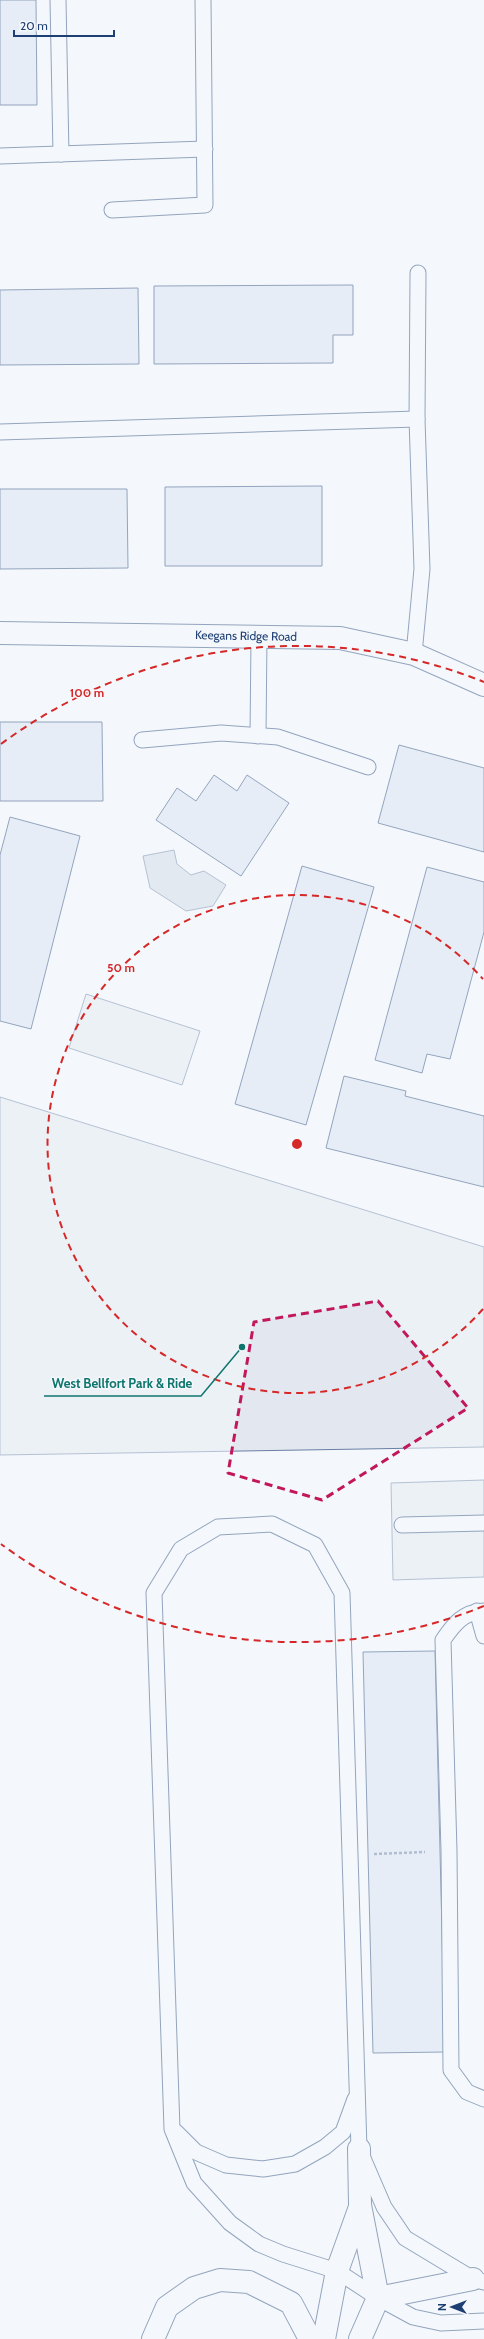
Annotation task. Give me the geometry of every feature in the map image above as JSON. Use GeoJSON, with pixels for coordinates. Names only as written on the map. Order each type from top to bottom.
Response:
{"type":"FeatureCollection","features":[{"type":"Feature","properties":{"kind":"main road","name":"Keegans Ridge Road"},"geometry":{"type":"LineString","coordinates":[[0,633],[340,638],[414,654],[484,685]]}},
{"type":"Feature","properties":{"kind":"main road"},"geometry":{"type":"LineString","coordinates":[[359,2148],[360,2206],[378,2298],[360,2339]]}},
{"type":"Feature","properties":{"kind":"main road"},"geometry":{"type":"LineString","coordinates":[[324,2339],[337,2271],[360,2206]]}},
{"type":"Feature","properties":{"kind":"main road"},"geometry":{"type":"LineString","coordinates":[[153,2339],[167,2307],[194,2288],[220,2280],[249,2282],[291,2303],[310,2339]]}},
{"type":"Feature","properties":{"kind":"main road"},"geometry":{"type":"LineString","coordinates":[[378,2298],[479,2280]]}},
{"type":"Feature","properties":{"kind":"lane"},"geometry":{"type":"LineString","coordinates":[[58,0],[61,154]]}},
{"type":"Feature","properties":{"kind":"lane"},"geometry":{"type":"LineString","coordinates":[[112,210],[205,205],[202,0]]}},
{"type":"Feature","properties":{"kind":"lane"},"geometry":{"type":"LineString","coordinates":[[0,156],[205,149]]}},
{"type":"Feature","properties":{"kind":"lane"},"geometry":{"type":"LineString","coordinates":[[414,654],[422,569],[417,419],[418,273]]}},
{"type":"Feature","properties":{"kind":"lane"},"geometry":{"type":"LineString","coordinates":[[0,432],[417,419]]}},
{"type":"Feature","properties":{"kind":"lane"},"geometry":{"type":"LineString","coordinates":[[258,736],[259,637]]}},
{"type":"Feature","properties":{"kind":"lane"},"geometry":{"type":"LineString","coordinates":[[142,740],[221,733],[278,737],[368,766]]}},
{"type":"Feature","properties":{"kind":"lane"},"geometry":{"type":"LineString","coordinates":[[402,1525],[484,1523]]}},
{"type":"Feature","properties":{"kind":"lane"},"geometry":{"type":"LineString","coordinates":[[479,2280],[405,2238],[384,2207],[359,2148],[342,1593],[315,1545],[272,1524],[218,1526],[181,1549],[154,1593],[172,2129],[194,2183],[230,2223],[265,2246],[337,2271],[378,2298],[420,2318],[441,2323],[484,2321]]}},
{"type":"Feature","properties":{"kind":"lane"},"geometry":{"type":"LineString","coordinates":[[484,1636],[480,1611],[455,1622],[443,1640],[449,1851],[451,2070],[467,2092],[484,2099]]}},
{"type":"Feature","properties":{"kind":"lane"},"geometry":{"type":"LineString","coordinates":[[172,2129],[196,2152],[226,2165],[263,2169],[295,2164],[325,2147],[343,2132],[358,2091]]}},
{"type":"Feature","properties":{"kind":"path"},"geometry":{"type":"LineString","coordinates":[[368,1854],[432,1852]]}},
{"type":"Feature","properties":{"kind":"highlighted area"},"geometry":{"type":"Polygon","coordinates":[[[378,1301],[468,1408],[322,1500],[228,1473],[254,1322],[378,1301]]]}},
{"type":"Feature","properties":{"kind":"shaded area"},"geometry":{"type":"Polygon","coordinates":[[[174,850],[177,864],[191,875],[204,871],[226,885],[213,906],[186,911],[150,888],[143,856],[174,850]]]}},
{"type":"Feature","properties":{"kind":"shaded area"},"geometry":{"type":"Polygon","coordinates":[[[86,994],[200,1031],[182,1085],[69,1048],[86,994]]]}},
{"type":"Feature","properties":{"kind":"shaded area"},"geometry":{"type":"Polygon","coordinates":[[[0,1097],[484,1247],[484,1447],[0,1455],[0,1097]]]}},
{"type":"Feature","properties":{"kind":"shaded area"},"geometry":{"type":"Polygon","coordinates":[[[484,1480],[484,1577],[393,1580],[391,1483],[484,1480]]]}},
{"type":"Feature","properties":{"kind":"building"},"geometry":{"type":"Polygon","coordinates":[[[0,0],[36,0],[37,105],[0,105],[0,0]]]}},
{"type":"Feature","properties":{"kind":"building"},"geometry":{"type":"Polygon","coordinates":[[[353,285],[353,335],[333,335],[333,363],[154,364],[154,286],[353,285]]]}},
{"type":"Feature","properties":{"kind":"building"},"geometry":{"type":"Polygon","coordinates":[[[138,288],[139,364],[0,365],[0,290],[138,288]]]}},
{"type":"Feature","properties":{"kind":"building"},"geometry":{"type":"Polygon","coordinates":[[[322,486],[322,566],[165,566],[165,487],[322,486]]]}},
{"type":"Feature","properties":{"kind":"building"},"geometry":{"type":"Polygon","coordinates":[[[0,489],[127,489],[128,568],[0,569],[0,489]]]}},
{"type":"Feature","properties":{"kind":"building"},"geometry":{"type":"Polygon","coordinates":[[[0,722],[102,722],[103,801],[0,801],[0,722]]]}},
{"type":"Feature","properties":{"kind":"building"},"geometry":{"type":"Polygon","coordinates":[[[399,745],[484,768],[484,852],[378,823],[399,745]]]}},
{"type":"Feature","properties":{"kind":"building"},"geometry":{"type":"Polygon","coordinates":[[[214,775],[237,791],[247,775],[289,803],[241,876],[156,820],[177,788],[196,801],[214,775]]]}},
{"type":"Feature","properties":{"kind":"building"},"geometry":{"type":"Polygon","coordinates":[[[10,817],[80,836],[31,1029],[0,1021],[0,855],[10,817]]]}},
{"type":"Feature","properties":{"kind":"building"},"geometry":{"type":"Polygon","coordinates":[[[302,866],[374,887],[306,1125],[235,1104],[302,866]]]}},
{"type":"Feature","properties":{"kind":"building"},"geometry":{"type":"Polygon","coordinates":[[[427,867],[484,882],[484,932],[450,1059],[427,1054],[422,1073],[375,1060],[427,867]]]}},
{"type":"Feature","properties":{"kind":"building"},"geometry":{"type":"Polygon","coordinates":[[[344,1076],[406,1091],[405,1096],[484,1116],[484,1187],[326,1148],[344,1076]]]}},
{"type":"Feature","properties":{"kind":"building"},"geometry":{"type":"Polygon","coordinates":[[[435,1651],[445,2052],[373,2053],[363,1652],[435,1651]]]}},
{"type":"Feature","properties":{"kind":"place","name":"West Bellfort Park & Ride"},"geometry":{"type":"Point","coordinates":[242,1347]}}]}
